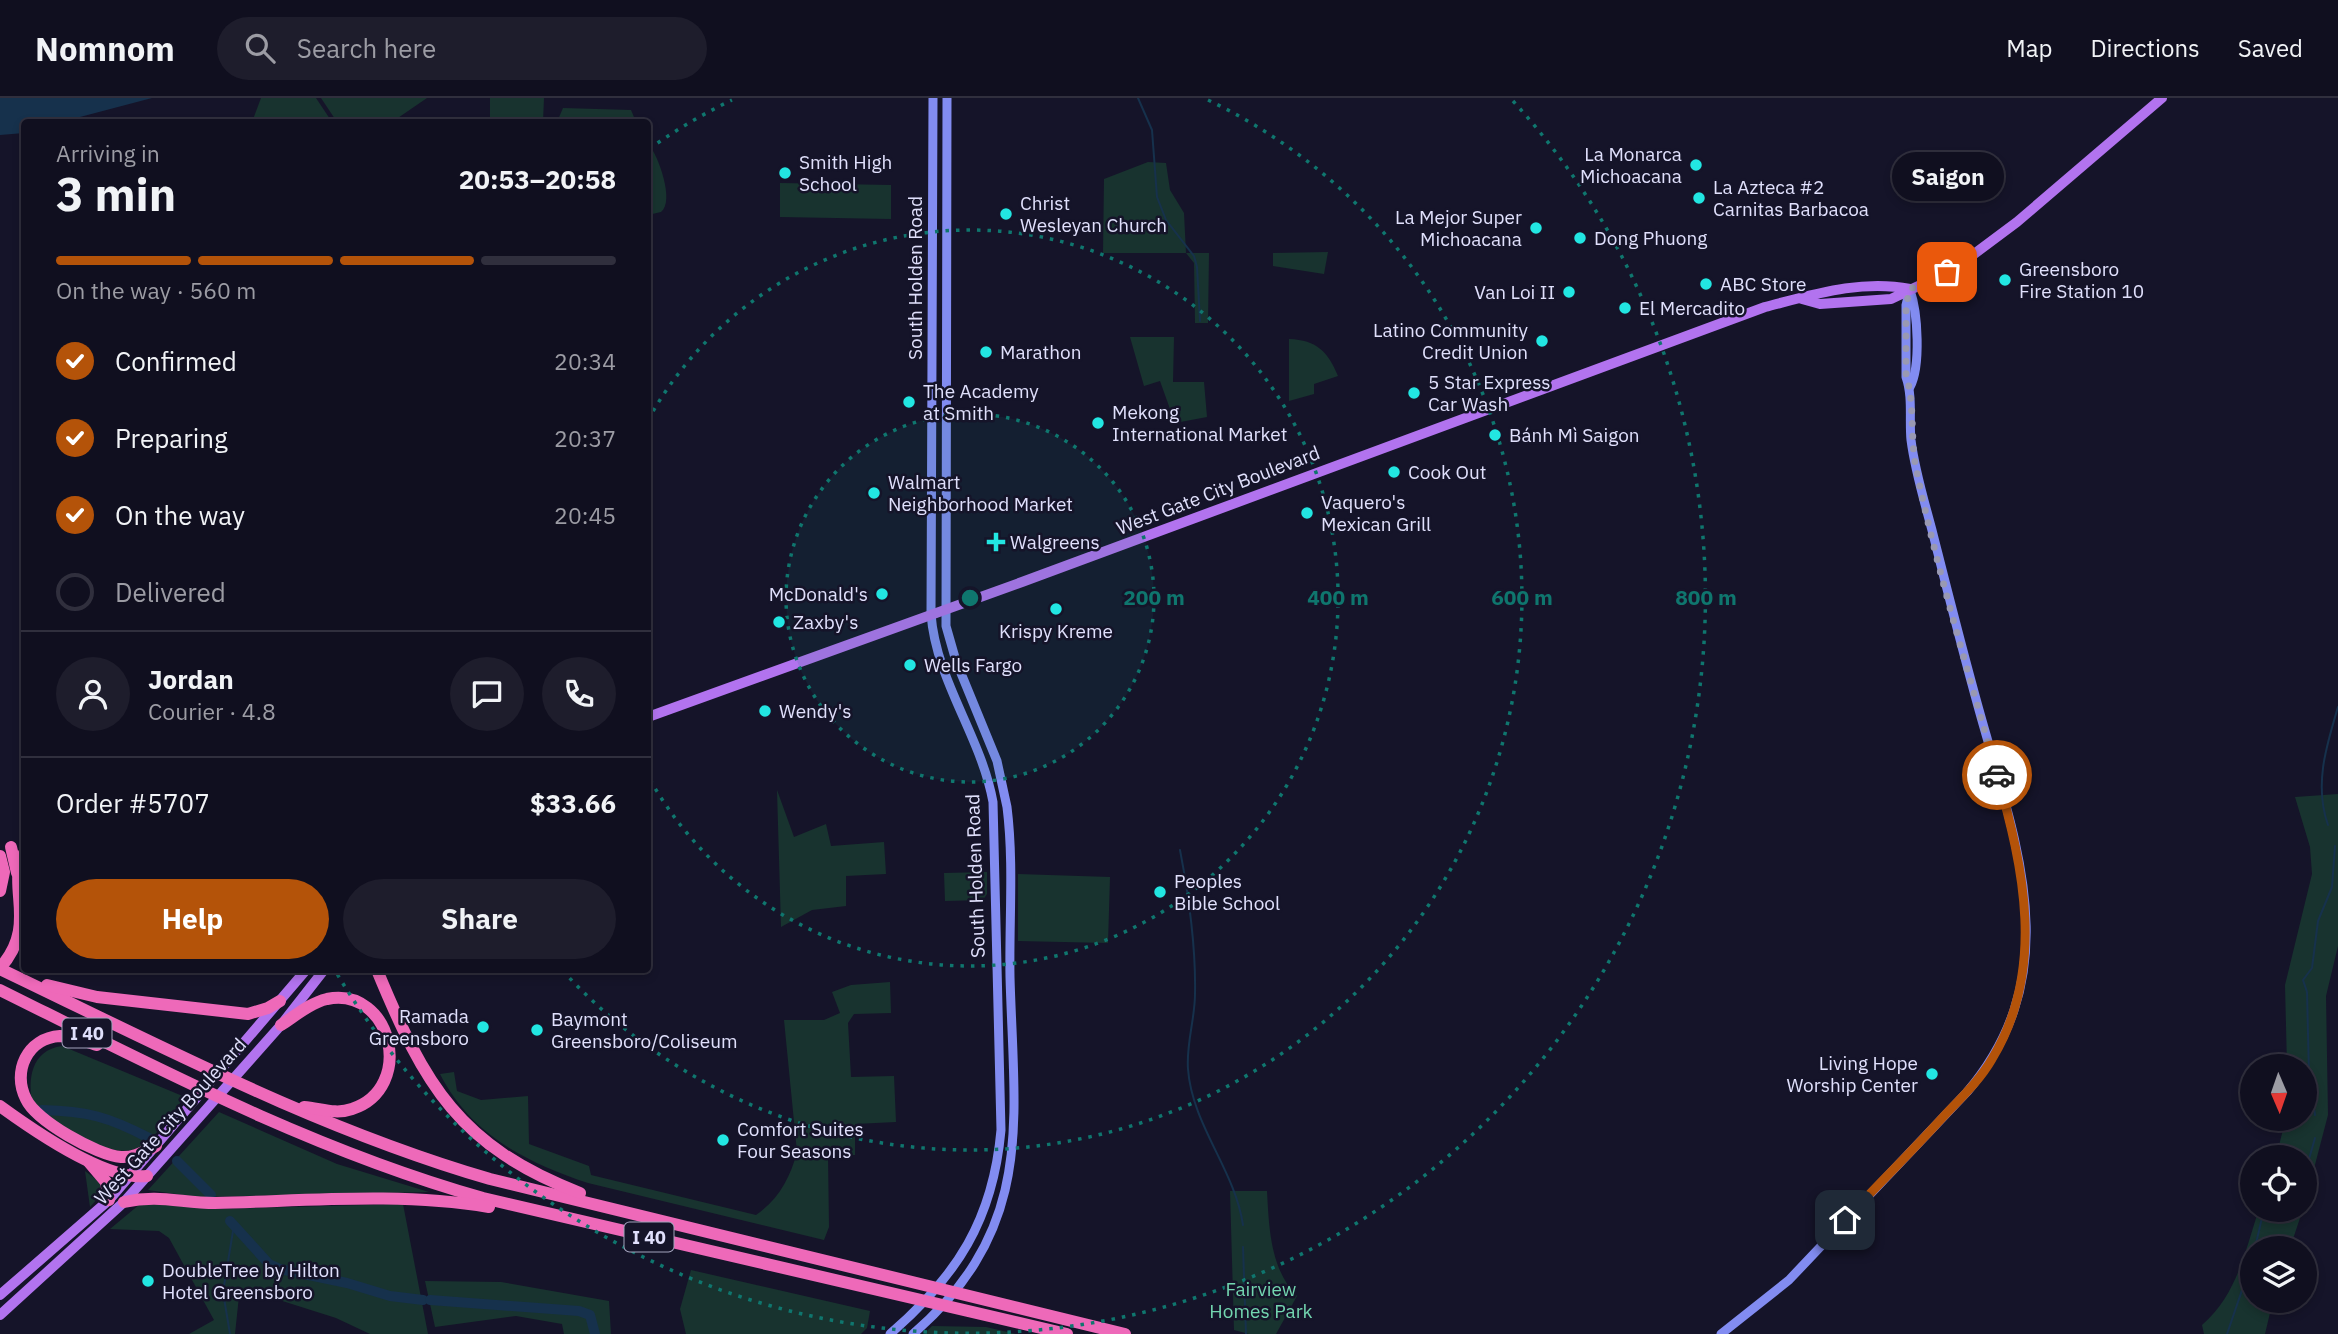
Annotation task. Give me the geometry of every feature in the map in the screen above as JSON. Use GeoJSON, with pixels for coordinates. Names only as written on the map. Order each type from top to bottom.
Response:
{"type":"FeatureCollection","features":[{"type":"Feature","properties":{"kind":"highway"},"geometry":{"type":"LineString","coordinates":[[11,847],[20,887]]}},
{"type":"Feature","properties":{"kind":"highway"},"geometry":{"type":"LineString","coordinates":[[0,856],[4,872],[0,891]]}},
{"type":"Feature","properties":{"kind":"highway"},"geometry":{"type":"LineString","coordinates":[[21,863],[21,926],[12,952],[0,969],[97,998],[208,1011],[248,1014],[268,1008],[279,1001]]}},
{"type":"Feature","properties":{"kind":"highway","name":"I 40"},"geometry":{"type":"LineString","coordinates":[[0,969],[286,1106],[451,1167],[1125,1334]]}},
{"type":"Feature","properties":{"kind":"highway"},"geometry":{"type":"LineString","coordinates":[[378,973],[416,1058],[446,1104],[478,1138],[534,1174],[623,1210]]}},
{"type":"Feature","properties":{"kind":"highway","name":"I 40"},"geometry":{"type":"LineString","coordinates":[[0,990],[170,1074],[325,1145],[411,1177],[483,1198],[1067,1334]]}},
{"type":"Feature","properties":{"kind":"highway"},"geometry":{"type":"LineString","coordinates":[[281,1025],[316,1003],[329,999],[354,1002],[378,1019],[390,1050],[387,1073],[382,1085],[368,1101],[350,1110],[337,1112],[286,1106]]}},
{"type":"Feature","properties":{"kind":"highway"},"geometry":{"type":"LineString","coordinates":[[156,1146],[124,1158],[111,1156],[77,1139],[31,1108],[21,1088],[21,1067],[30,1050],[39,1043],[60,1036],[125,1054],[170,1074]]}},
{"type":"Feature","properties":{"kind":"highway"},"geometry":{"type":"LineString","coordinates":[[0,1106],[44,1138],[86,1159],[131,1175],[147,1176]]}},
{"type":"Feature","properties":{"kind":"highway"},"geometry":{"type":"LineString","coordinates":[[86,1159],[106,1182],[109,1200]]}},
{"type":"Feature","properties":{"kind":"highway"},"geometry":{"type":"LineString","coordinates":[[124,1202],[157,1197],[205,1203],[413,1199],[460,1202],[617,1228]]}},
{"type":"Feature","properties":{"kind":"main road","name":"South Holden Road"},"geometry":{"type":"LineString","coordinates":[[890,1334],[934,1293],[957,1263],[983,1214],[994,1180],[999,1148],[995,829],[982,758],[938,654],[931,614],[933,98]]}},
{"type":"Feature","properties":{"kind":"main road","name":"South Holden Road"},"geometry":{"type":"LineString","coordinates":[[913,1334],[949,1299],[973,1267],[999,1213],[1014,1152],[1016,1100],[1010,981],[1009,836],[997,761],[951,649],[946,609],[947,98]]}},
{"type":"Feature","properties":{"kind":"main road","name":"West Gate City Boulevard"},"geometry":{"type":"LineString","coordinates":[[651,717],[1745,313],[1802,299],[1815,291],[1891,285],[1910,289],[1954,269],[2015,224],[2162,98]]}},
{"type":"Feature","properties":{"kind":"main road"},"geometry":{"type":"LineString","coordinates":[[1721,1334],[1789,1280],[1967,1092],[1991,1061],[2004,1038],[2016,1011],[2023,976],[2026,927],[2016,848],[1916,468],[1906,377],[1906,305],[1910,289]]}},
{"type":"Feature","properties":{"kind":"main road","name":"West Gate City Boulevard"},"geometry":{"type":"LineString","coordinates":[[0,1295],[109,1200],[303,973]]}},
{"type":"Feature","properties":{"kind":"main road","name":"West Gate City Boulevard"},"geometry":{"type":"LineString","coordinates":[[0,1315],[124,1202],[281,1025],[322,973]]}},
{"type":"Feature","properties":{"kind":"green space"},"geometry":{"type":"Polygon","coordinates":[[[261,98],[316,98],[330,119],[253,119],[261,98]]]}},
{"type":"Feature","properties":{"kind":"green space"},"geometry":{"type":"Polygon","coordinates":[[[321,98],[427,98],[396,119],[335,119],[321,98]]]}},
{"type":"Feature","properties":{"kind":"green space"},"geometry":{"type":"Polygon","coordinates":[[[490,98],[544,98],[543,119],[490,119],[490,98]]]}},
{"type":"Feature","properties":{"kind":"green space"},"geometry":{"type":"Polygon","coordinates":[[[563,108],[631,110],[635,119],[558,119],[563,108]]]}},
{"type":"Feature","properties":{"kind":"green space"},"geometry":{"type":"Polygon","coordinates":[[[651,148],[666,188],[665,206],[661,212],[651,214],[651,148]]]}},
{"type":"Feature","properties":{"kind":"green space"},"geometry":{"type":"Polygon","coordinates":[[[1148,162],[1166,163],[1170,190],[1184,213],[1186,253],[1103,253],[1104,179],[1148,162]]]}},
{"type":"Feature","properties":{"kind":"green space"},"geometry":{"type":"Polygon","coordinates":[[[780,183],[891,185],[891,219],[780,217],[780,183]]]}},
{"type":"Feature","properties":{"kind":"green space"},"geometry":{"type":"Polygon","coordinates":[[[1328,252],[1324,274],[1273,266],[1273,253],[1328,252]]]}},
{"type":"Feature","properties":{"kind":"green space"},"geometry":{"type":"Polygon","coordinates":[[[1186,253],[1209,253],[1208,323],[1195,323],[1194,263],[1186,253]]]}},
{"type":"Feature","properties":{"kind":"green space"},"geometry":{"type":"Polygon","coordinates":[[[1130,337],[1174,337],[1173,382],[1204,382],[1207,417],[1175,423],[1160,381],[1144,386],[1130,337]]]}},
{"type":"Feature","properties":{"kind":"green space"},"geometry":{"type":"Polygon","coordinates":[[[1289,339],[1307,342],[1320,349],[1330,360],[1338,376],[1314,384],[1314,394],[1289,401],[1289,339]]]}},
{"type":"Feature","properties":{"kind":"green space"},"geometry":{"type":"Polygon","coordinates":[[[777,790],[794,837],[826,824],[831,846],[884,842],[886,874],[846,876],[846,906],[812,910],[781,927],[777,790]]]}},
{"type":"Feature","properties":{"kind":"green space"},"geometry":{"type":"Polygon","coordinates":[[[2338,794],[2338,946],[2326,996],[2328,1115],[2317,1157],[2317,1145],[2279,1145],[2283,1131],[2317,1131],[2317,1054],[2287,1054],[2285,985],[2312,874],[2310,847],[2295,797],[2338,794]]]}},
{"type":"Feature","properties":{"kind":"green space"},"geometry":{"type":"Polygon","coordinates":[[[987,872],[987,894],[983,900],[945,901],[944,873],[987,872]]]}},
{"type":"Feature","properties":{"kind":"green space"},"geometry":{"type":"Polygon","coordinates":[[[1018,874],[1110,877],[1108,943],[1018,941],[1018,874]]]}},
{"type":"Feature","properties":{"kind":"green space"},"geometry":{"type":"Polygon","coordinates":[[[890,982],[891,1013],[854,1014],[848,1023],[851,1077],[894,1076],[896,1122],[855,1124],[855,1155],[828,1156],[829,1227],[824,1240],[588,1183],[543,1166],[502,1144],[484,1130],[467,1114],[440,1074],[454,1072],[457,1091],[481,1100],[528,1096],[529,1144],[589,1166],[591,1175],[756,1215],[771,1202],[782,1187],[797,1152],[784,1020],[824,1020],[840,1013],[832,992],[851,985],[890,982]]]}},
{"type":"Feature","properties":{"kind":"green space"},"geometry":{"type":"Polygon","coordinates":[[[62,1046],[185,1097],[159,1130],[141,1146],[129,1150],[115,1150],[100,1146],[33,1105],[31,1076],[34,1068],[44,1053],[62,1046]]]}},
{"type":"Feature","properties":{"kind":"green space"},"geometry":{"type":"Polygon","coordinates":[[[219,1112],[337,1164],[429,1192],[197,1197],[148,1190],[219,1112]]]}},
{"type":"Feature","properties":{"kind":"green space"},"geometry":{"type":"Polygon","coordinates":[[[85,1171],[101,1183],[98,1198],[90,1207],[85,1171]]]}},
{"type":"Feature","properties":{"kind":"green space","name":"Fairview Homes Park"},"geometry":{"type":"Polygon","coordinates":[[[1230,1191],[1267,1191],[1270,1233],[1276,1260],[1288,1285],[1297,1296],[1276,1334],[1249,1334],[1234,1330],[1230,1191]]]}},
{"type":"Feature","properties":{"kind":"green space"},"geometry":{"type":"Polygon","coordinates":[[[163,1203],[215,1209],[403,1204],[428,1334],[370,1334],[336,1318],[248,1290],[239,1296],[235,1334],[189,1334],[214,1320],[169,1238],[159,1231],[110,1229],[140,1204],[163,1203]]]}},
{"type":"Feature","properties":{"kind":"green space"},"geometry":{"type":"Polygon","coordinates":[[[2255,1222],[2299,1222],[2294,1236],[2250,1236],[2255,1222]]]}},
{"type":"Feature","properties":{"kind":"green space"},"geometry":{"type":"Polygon","coordinates":[[[2240,1267],[2240,1313],[2270,1313],[2265,1334],[2204,1334],[2202,1325],[2224,1300],[2240,1267]]]}},
{"type":"Feature","properties":{"kind":"green space"},"geometry":{"type":"Polygon","coordinates":[[[691,1270],[870,1311],[867,1328],[861,1334],[686,1334],[680,1309],[691,1270]]]}},
{"type":"Feature","properties":{"kind":"green space"},"geometry":{"type":"Polygon","coordinates":[[[425,1281],[501,1282],[609,1301],[611,1334],[564,1334],[562,1324],[516,1316],[435,1327],[425,1281]]]}},
{"type":"Feature","properties":{"kind":"green space"},"geometry":{"type":"Polygon","coordinates":[[[932,1326],[986,1327],[1016,1334],[924,1334],[932,1326]]]}},
{"type":"Feature","properties":{"kind":"water"},"geometry":{"type":"Polygon","coordinates":[[[0,98],[152,98],[72,119],[21,119],[21,133],[0,135],[0,98]]]}},
{"type":"Feature","properties":{"kind":"waterway"},"geometry":{"type":"LineString","coordinates":[[1138,98],[1152,130],[1157,197],[1166,220],[1194,256],[1200,321]]}},
{"type":"Feature","properties":{"kind":"waterway"},"geometry":{"type":"LineString","coordinates":[[2328,825],[2322,795],[2323,766],[2338,707]]}},
{"type":"Feature","properties":{"kind":"waterway"},"geometry":{"type":"LineString","coordinates":[[2308,1054],[2307,992],[2303,980],[2312,968],[2318,921],[2332,887],[2335,846]]}},
{"type":"Feature","properties":{"kind":"waterway"},"geometry":{"type":"LineString","coordinates":[[1180,850],[1189,904],[1195,976],[1195,1003],[1188,1060],[1191,1090],[1205,1128],[1232,1185],[1243,1225]]}},
{"type":"Feature","properties":{"kind":"waterway"},"geometry":{"type":"LineString","coordinates":[[42,1110],[97,1117],[149,1138]]}},
{"type":"Feature","properties":{"kind":"waterway"},"geometry":{"type":"LineString","coordinates":[[2313,1145],[2315,1138]]}},
{"type":"Feature","properties":{"kind":"waterway"},"geometry":{"type":"LineString","coordinates":[[177,1161],[211,1195]]}},
{"type":"Feature","properties":{"kind":"waterway"},"geometry":{"type":"LineString","coordinates":[[230,1221],[269,1264],[280,1269],[347,1283],[390,1296],[423,1300]]}},
{"type":"Feature","properties":{"kind":"waterway"},"geometry":{"type":"LineString","coordinates":[[2258,1236],[2261,1222]]}},
{"type":"Feature","properties":{"kind":"waterway"},"geometry":{"type":"LineString","coordinates":[[230,1334],[223,1292],[234,1225]]}},
{"type":"Feature","properties":{"kind":"waterway"},"geometry":{"type":"LineString","coordinates":[[1243,1247],[1246,1334]]}},
{"type":"Feature","properties":{"kind":"waterway"},"geometry":{"type":"LineString","coordinates":[[2227,1334],[2240,1296]]}},
{"type":"Feature","properties":{"kind":"waterway"},"geometry":{"type":"LineString","coordinates":[[430,1300],[579,1311],[590,1315],[595,1334]]}},
{"type":"Feature","properties":{"kind":"way so far"},"geometry":{"type":"LineString","coordinates":[[1947,272],[1910,289],[1906,305],[1906,377],[1912,442],[1916,468],[1962,649],[1997,775]]}},
{"type":"Feature","properties":{"kind":"place","name":"La Monarca Michoacana"},"geometry":{"type":"Point","coordinates":[1696,165]}},
{"type":"Feature","properties":{"kind":"place","name":"Smith High School"},"geometry":{"type":"Point","coordinates":[785,173]}},
{"type":"Feature","properties":{"kind":"place","name":"La Azteca #2 Carnitas Barbacoa"},"geometry":{"type":"Point","coordinates":[1699,198]}},
{"type":"Feature","properties":{"kind":"place","name":"Christ Wesleyan Church"},"geometry":{"type":"Point","coordinates":[1006,214]}},
{"type":"Feature","properties":{"kind":"place","name":"La Mejor Super Michoacana"},"geometry":{"type":"Point","coordinates":[1536,228]}},
{"type":"Feature","properties":{"kind":"place","name":"Dong Phuong"},"geometry":{"type":"Point","coordinates":[1580,238]}},
{"type":"Feature","properties":{"kind":"place","name":"Saigon"},"geometry":{"type":"Point","coordinates":[1947,272]}},
{"type":"Feature","properties":{"kind":"place","name":"Greensboro Fire Station 10"},"geometry":{"type":"Point","coordinates":[2005,280]}},
{"type":"Feature","properties":{"kind":"place","name":"ABC Store"},"geometry":{"type":"Point","coordinates":[1706,284]}},
{"type":"Feature","properties":{"kind":"place","name":"Van Loi II"},"geometry":{"type":"Point","coordinates":[1569,292]}},
{"type":"Feature","properties":{"kind":"place","name":"El Mercadito"},"geometry":{"type":"Point","coordinates":[1625,308]}},
{"type":"Feature","properties":{"kind":"place","name":"Latino Community Credit Union"},"geometry":{"type":"Point","coordinates":[1542,341]}},
{"type":"Feature","properties":{"kind":"place","name":"Marathon"},"geometry":{"type":"Point","coordinates":[986,352]}},
{"type":"Feature","properties":{"kind":"place","name":"5 Star Express Car Wash"},"geometry":{"type":"Point","coordinates":[1414,393]}},
{"type":"Feature","properties":{"kind":"place","name":"The Academy at Smith"},"geometry":{"type":"Point","coordinates":[909,402]}},
{"type":"Feature","properties":{"kind":"place","name":"Mekong International Market"},"geometry":{"type":"Point","coordinates":[1098,423]}},
{"type":"Feature","properties":{"kind":"place","name":"Bánh Mì Saigon"},"geometry":{"type":"Point","coordinates":[1495,435]}},
{"type":"Feature","properties":{"kind":"place","name":"Cook Out"},"geometry":{"type":"Point","coordinates":[1394,472]}},
{"type":"Feature","properties":{"kind":"place","name":"Walmart Neighborhood Market"},"geometry":{"type":"Point","coordinates":[874,493]}},
{"type":"Feature","properties":{"kind":"place","name":"Vaquero's Mexican Grill"},"geometry":{"type":"Point","coordinates":[1307,513]}},
{"type":"Feature","properties":{"kind":"place","name":"Walgreens"},"geometry":{"type":"Point","coordinates":[996,542]}},
{"type":"Feature","properties":{"kind":"place","name":"McDonald's"},"geometry":{"type":"Point","coordinates":[882,594]}},
{"type":"Feature","properties":{"kind":"place","name":"Krispy Kreme"},"geometry":{"type":"Point","coordinates":[1056,609]}},
{"type":"Feature","properties":{"kind":"place","name":"Zaxby's"},"geometry":{"type":"Point","coordinates":[779,622]}},
{"type":"Feature","properties":{"kind":"place","name":"Wells Fargo"},"geometry":{"type":"Point","coordinates":[910,665]}},
{"type":"Feature","properties":{"kind":"place","name":"Wendy's"},"geometry":{"type":"Point","coordinates":[765,711]}},
{"type":"Feature","properties":{"kind":"place","name":"Peoples Bible School"},"geometry":{"type":"Point","coordinates":[1160,892]}},
{"type":"Feature","properties":{"kind":"place","name":"Ramada Greensboro"},"geometry":{"type":"Point","coordinates":[483,1027]}},
{"type":"Feature","properties":{"kind":"place","name":"Baymont Greensboro/Coliseum"},"geometry":{"type":"Point","coordinates":[537,1030]}},
{"type":"Feature","properties":{"kind":"place","name":"Living Hope Worship Center"},"geometry":{"type":"Point","coordinates":[1932,1074]}},
{"type":"Feature","properties":{"kind":"place","name":"Comfort Suites Four Seasons"},"geometry":{"type":"Point","coordinates":[723,1140]}},
{"type":"Feature","properties":{"kind":"place","name":"DoubleTree by Hilton Hotel Greensboro"},"geometry":{"type":"Point","coordinates":[148,1281]}},
{"type":"Feature","properties":{"kind":"route"},"geometry":{"type":"LineString","coordinates":[[1845,1220],[1967,1092],[1991,1061],[2016,1011],[2026,945],[2024,894],[2016,848],[1997,775]]}}]}
